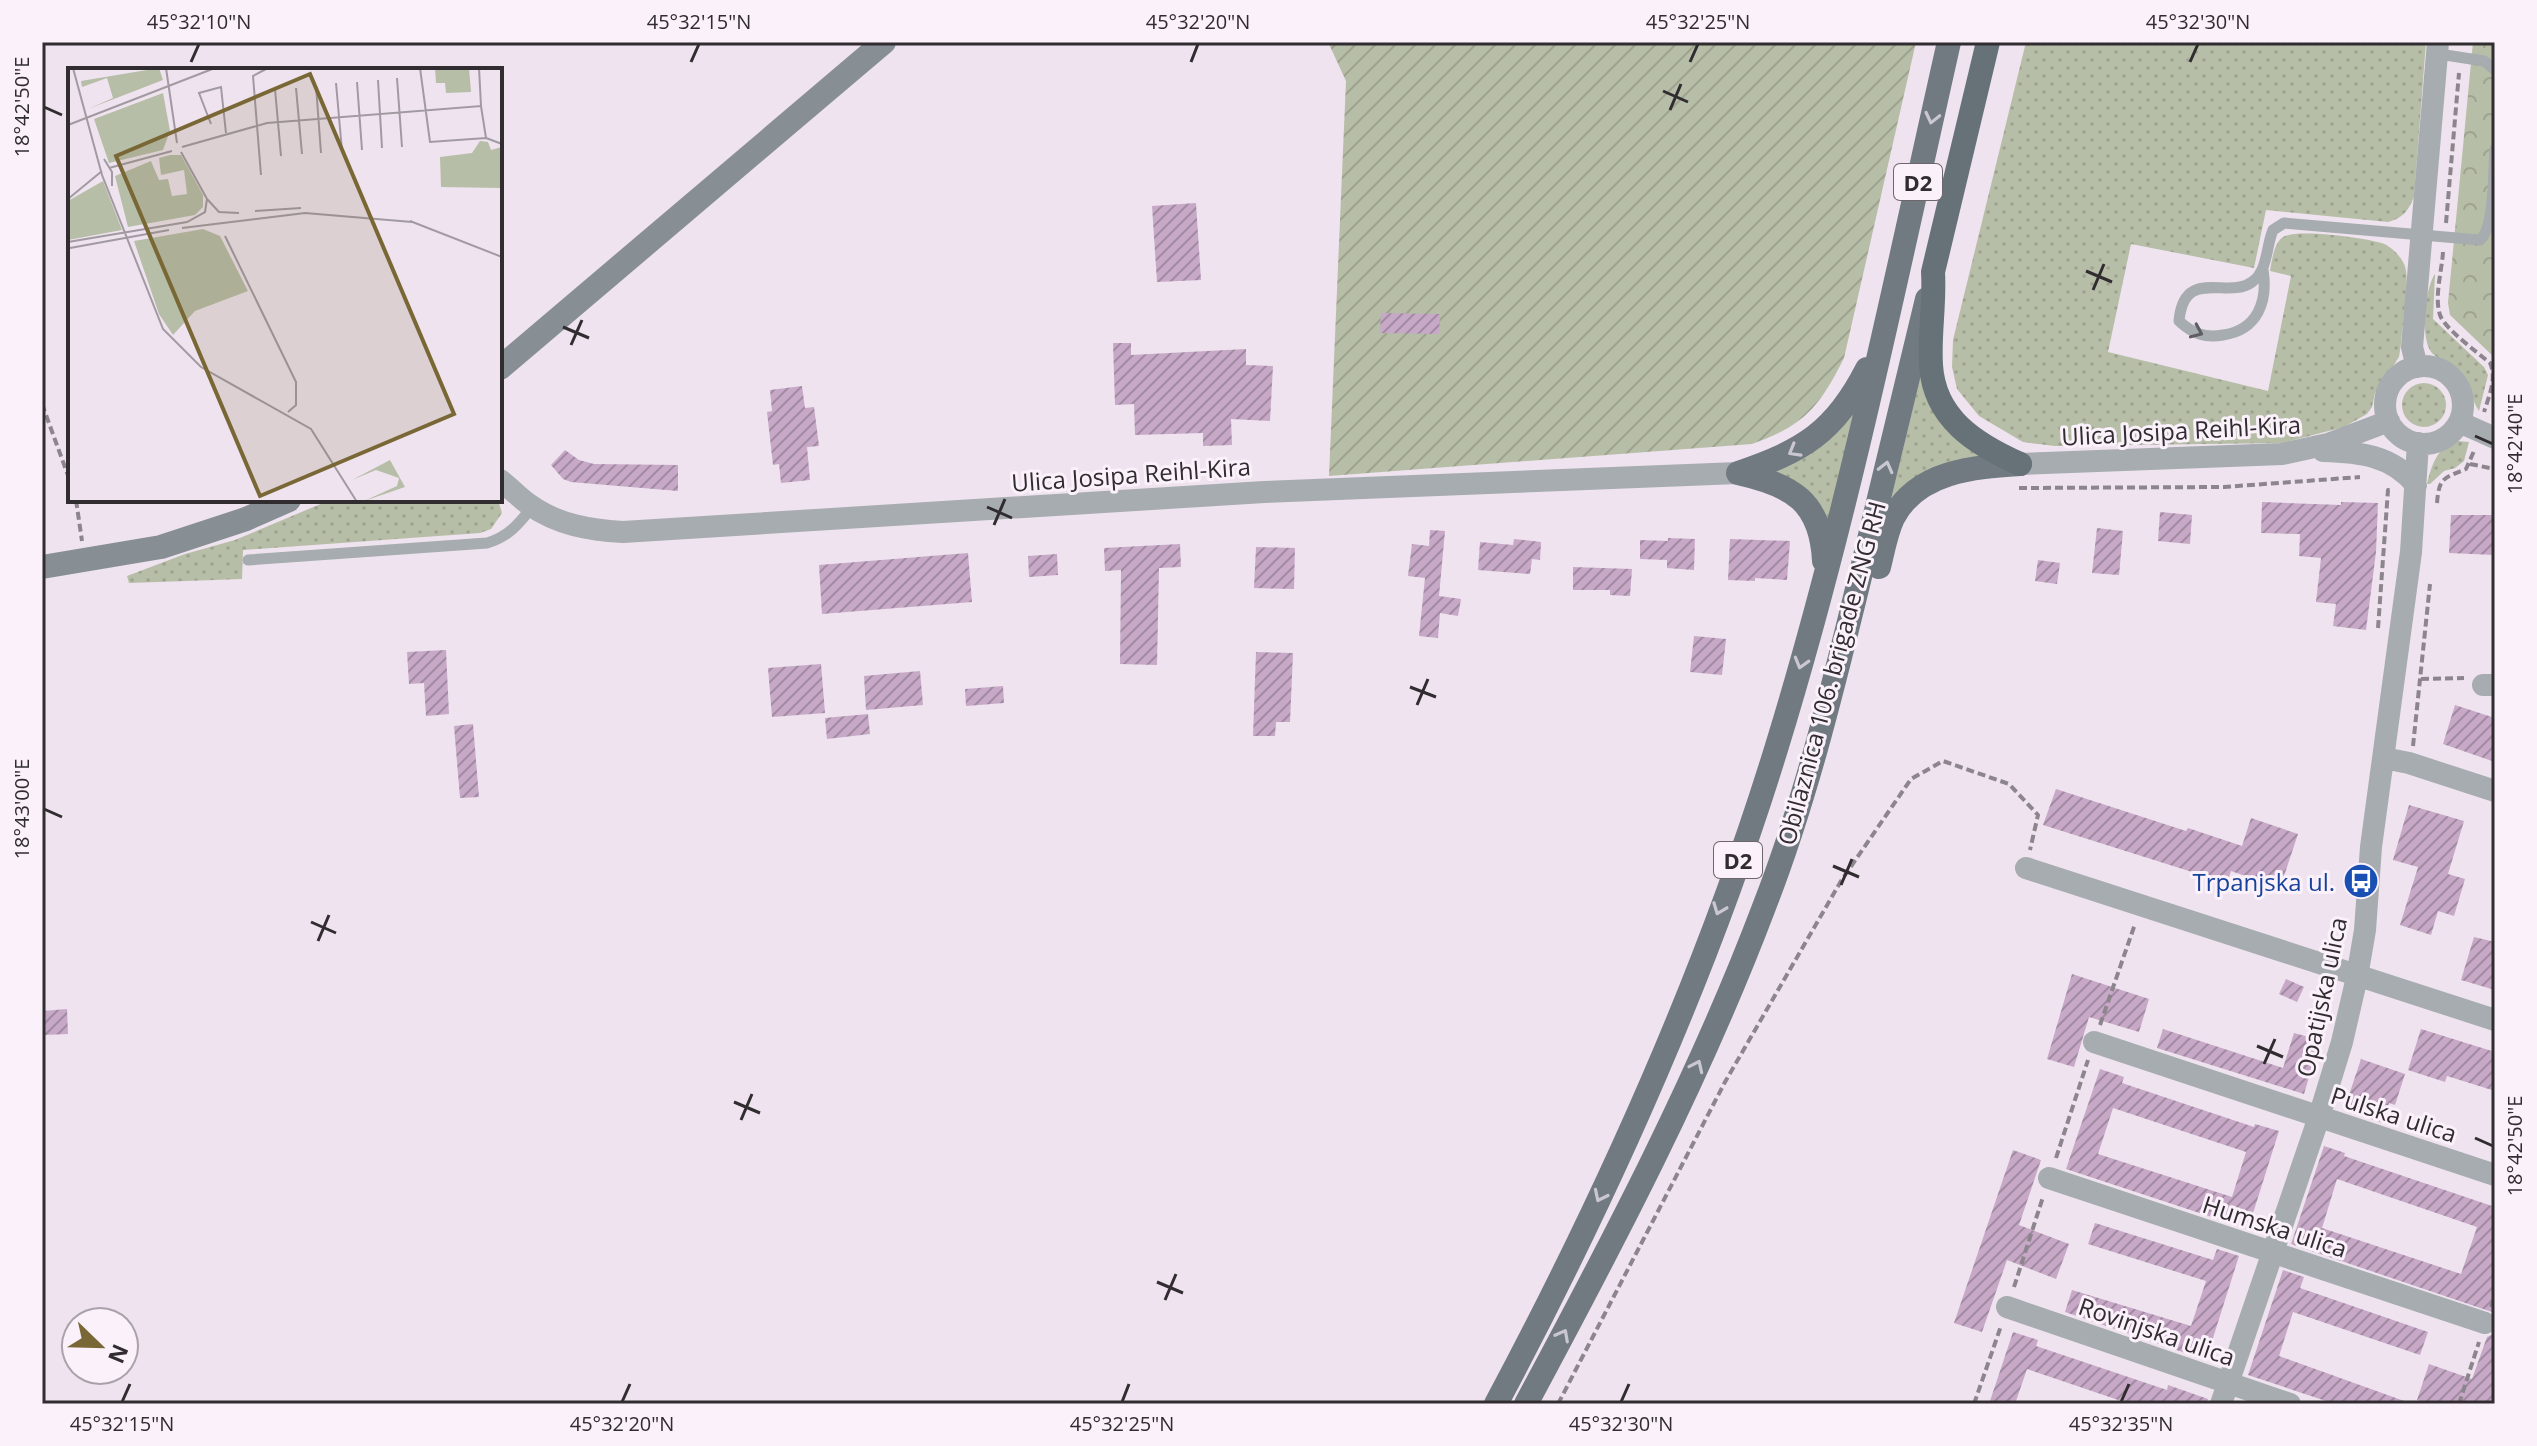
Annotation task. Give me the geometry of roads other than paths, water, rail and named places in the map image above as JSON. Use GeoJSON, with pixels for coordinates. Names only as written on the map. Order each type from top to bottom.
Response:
{"type":"FeatureCollection","features":[{"type":"Feature","properties":{"kind":"highway","name":"Obilaznica 106. brigade ZNG RH"},"geometry":{"type":"LineString","coordinates":[[1933,272],[1988,42]]}},
{"type":"Feature","properties":{"kind":"highway"},"geometry":{"type":"LineString","coordinates":[[1933,272],[1933,384],[1944,409],[1959,429],[2019,476]]}},
{"type":"Feature","properties":{"kind":"main road"},"geometry":{"type":"LineString","coordinates":[[502,366],[884,42]]}},
{"type":"Feature","properties":{"kind":"main road","name":"Obilaznica 106. brigade ZNG RH"},"geometry":{"type":"LineString","coordinates":[[1496,1404],[1531,1339],[1627,1140],[1669,1042],[1777,746],[1823,588],[1887,322],[1949,42]]}},
{"type":"Feature","properties":{"kind":"main road","name":"Obilaznica 106. brigade ZNG RH"},"geometry":{"type":"LineString","coordinates":[[1526,1404],[1619,1231],[1714,1028],[1764,907],[1796,815],[1848,625],[1933,272]]}},
{"type":"Feature","properties":{"kind":"main road"},"geometry":{"type":"LineString","coordinates":[[1738,473],[1797,450],[1832,422],[1860,382],[1887,322]]}},
{"type":"Feature","properties":{"kind":"main road"},"geometry":{"type":"LineString","coordinates":[[1848,625],[1870,593],[1894,516],[1908,499],[1928,483],[1970,467],[2019,476]]}},
{"type":"Feature","properties":{"kind":"main road"},"geometry":{"type":"LineString","coordinates":[[1738,473],[1779,484],[1805,502],[1819,525],[1823,544],[1823,588]]}},
{"type":"Feature","properties":{"kind":"main road"},"geometry":{"type":"LineString","coordinates":[[42,567],[150,549],[246,519],[284,502]]}},
{"type":"Feature","properties":{"kind":"street"},"geometry":{"type":"LineString","coordinates":[[2417,367],[2412,347],[2434,236],[2445,49]]}},
{"type":"Feature","properties":{"kind":"street"},"geometry":{"type":"LineString","coordinates":[[2430,366],[2451,377],[2478,430],[2418,443],[2398,434],[2389,421],[2385,405],[2391,384],[2398,376],[2417,367],[2430,366]]}},
{"type":"Feature","properties":{"kind":"street","name":"Ulica Josipa Reihl-Kira"},"geometry":{"type":"LineString","coordinates":[[2019,476],[2302,451],[2389,421]]}},
{"type":"Feature","properties":{"kind":"street","name":"Opatijska ulica"},"geometry":{"type":"LineString","coordinates":[[2224,1393],[2319,1117],[2342,1042],[2357,977],[2411,552],[2423,489],[2418,443]]}},
{"type":"Feature","properties":{"kind":"street"},"geometry":{"type":"LineString","coordinates":[[2302,451],[2347,452],[2379,458],[2401,468],[2423,489]]}},
{"type":"Feature","properties":{"kind":"street","name":"Ulica Josipa Reihl-Kira"},"geometry":{"type":"LineString","coordinates":[[502,479],[532,507],[573,526],[623,532],[1264,492],[1738,473]]}},
{"type":"Feature","properties":{"kind":"street"},"geometry":{"type":"LineString","coordinates":[[2384,758],[2495,791]]}},
{"type":"Feature","properties":{"kind":"street"},"geometry":{"type":"LineString","coordinates":[[2026,868],[2495,1020]]}},
{"type":"Feature","properties":{"kind":"street","name":"Pulska ulica"},"geometry":{"type":"LineString","coordinates":[[2094,1042],[2495,1175]]}},
{"type":"Feature","properties":{"kind":"street","name":"Humska ulica"},"geometry":{"type":"LineString","coordinates":[[2049,1178],[2485,1323]]}},
{"type":"Feature","properties":{"kind":"street","name":"Rovinjska ulica"},"geometry":{"type":"LineString","coordinates":[[2007,1307],[2224,1393],[2290,1404]]}},
{"type":"Feature","properties":{"kind":"lane"},"geometry":{"type":"LineString","coordinates":[[2445,49],[2484,61],[2495,70]]}},
{"type":"Feature","properties":{"kind":"lane"},"geometry":{"type":"LineString","coordinates":[[2263,270],[2244,287],[2205,288],[2190,293],[2180,307],[2179,321],[2187,329],[2207,338],[2244,329],[2256,317],[2264,298],[2263,270],[2273,230],[2284,223],[2475,241],[2485,237],[2489,224],[2495,149]]}},
{"type":"Feature","properties":{"kind":"lane"},"geometry":{"type":"LineString","coordinates":[[248,560],[487,543],[502,539],[532,507]]}},
{"type":"Feature","properties":{"kind":"place","name":"Trpanjska ul."},"geometry":{"type":"Point","coordinates":[2361,881]}}]}
